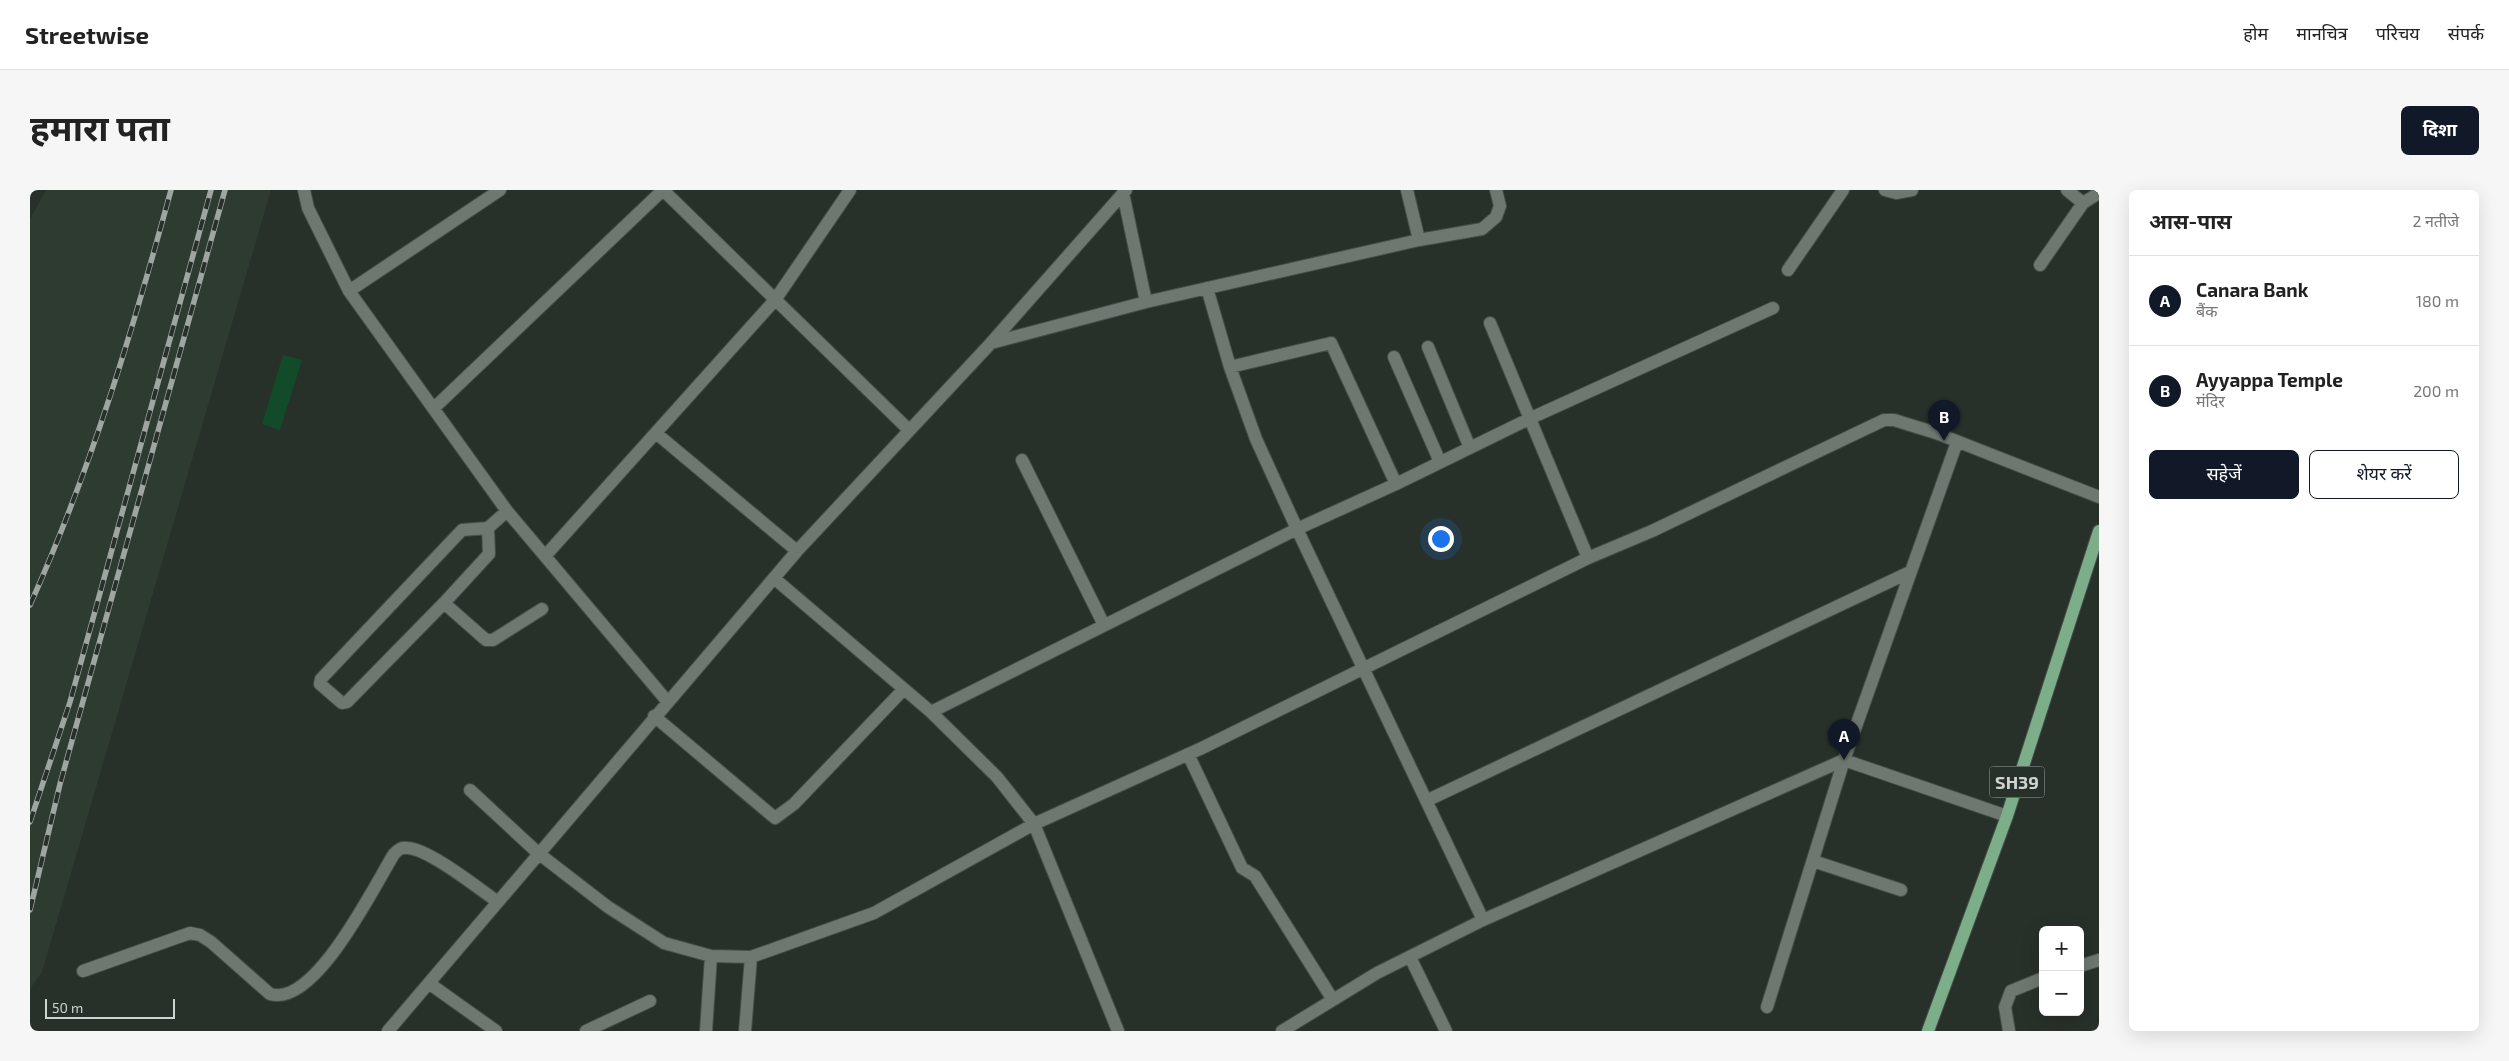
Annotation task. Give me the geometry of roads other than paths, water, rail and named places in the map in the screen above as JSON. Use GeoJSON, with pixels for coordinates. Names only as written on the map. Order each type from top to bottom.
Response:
{"type":"FeatureCollection","features":[{"type":"Feature","properties":{"kind":"main road","name":"SH39"},"geometry":{"type":"LineString","coordinates":[[1928,1031],[2007,816],[2099,531]]}},
{"type":"Feature","properties":{"kind":"street"},"geometry":{"type":"LineString","coordinates":[[304,190],[308,208],[349,291],[507,510],[667,701]]}},
{"type":"Feature","properties":{"kind":"street"},"geometry":{"type":"LineString","coordinates":[[349,291],[500,190]]}},
{"type":"Feature","properties":{"kind":"street"},"geometry":{"type":"LineString","coordinates":[[434,408],[663,190],[909,430]]}},
{"type":"Feature","properties":{"kind":"street"},"geometry":{"type":"LineString","coordinates":[[546,555],[657,434],[775,300],[850,190]]}},
{"type":"Feature","properties":{"kind":"street"},"geometry":{"type":"LineString","coordinates":[[1407,190],[1419,240]]}},
{"type":"Feature","properties":{"kind":"street"},"geometry":{"type":"LineString","coordinates":[[991,343],[1146,302],[1419,240],[1482,229],[1496,217],[1500,206],[1496,190]]}},
{"type":"Feature","properties":{"kind":"street"},"geometry":{"type":"LineString","coordinates":[[1788,270],[1843,190]]}},
{"type":"Feature","properties":{"kind":"street"},"geometry":{"type":"LineString","coordinates":[[1885,190],[1896,193],[1912,190]]}},
{"type":"Feature","properties":{"kind":"street"},"geometry":{"type":"LineString","coordinates":[[2067,190],[2083,202]]}},
{"type":"Feature","properties":{"kind":"street"},"geometry":{"type":"LineString","coordinates":[[1124,191],[1146,302]]}},
{"type":"Feature","properties":{"kind":"street"},"geometry":{"type":"LineString","coordinates":[[388,1031],[430,984],[654,716],[797,551],[991,343],[1124,191]]}},
{"type":"Feature","properties":{"kind":"street"},"geometry":{"type":"LineString","coordinates":[[2040,265],[2083,202],[2099,193]]}},
{"type":"Feature","properties":{"kind":"street"},"geometry":{"type":"LineString","coordinates":[[1207,288],[1230,368],[1256,439],[1296,529],[1428,800],[1483,920]]}},
{"type":"Feature","properties":{"kind":"street"},"geometry":{"type":"LineString","coordinates":[[931,712],[1296,529],[1396,484],[1531,418],[1773,308]]}},
{"type":"Feature","properties":{"kind":"street"},"geometry":{"type":"LineString","coordinates":[[1490,323],[1588,558]]}},
{"type":"Feature","properties":{"kind":"street"},"geometry":{"type":"LineString","coordinates":[[1230,368],[1331,343],[1396,484]]}},
{"type":"Feature","properties":{"kind":"street"},"geometry":{"type":"LineString","coordinates":[[1428,347],[1470,448]]}},
{"type":"Feature","properties":{"kind":"street"},"geometry":{"type":"LineString","coordinates":[[1394,357],[1440,462]]}},
{"type":"Feature","properties":{"kind":"street"},"geometry":{"type":"LineString","coordinates":[[470,790],[538,853],[608,908],[664,943],[711,956],[751,957],[874,913],[1034,824],[1188,754],[1588,558],[1652,531],[1884,420],[1894,420],[1957,442],[2099,497]]}},
{"type":"Feature","properties":{"kind":"street"},"geometry":{"type":"LineString","coordinates":[[657,434],[797,551]]}},
{"type":"Feature","properties":{"kind":"street"},"geometry":{"type":"LineString","coordinates":[[1767,1007],[1844,760],[1957,442]]}},
{"type":"Feature","properties":{"kind":"street"},"geometry":{"type":"LineString","coordinates":[[1022,460],[1104,625]]}},
{"type":"Feature","properties":{"kind":"street"},"geometry":{"type":"LineString","coordinates":[[488,528],[489,554],[347,702],[342,703],[320,684],[320,679],[462,530],[488,528],[507,510]]}},
{"type":"Feature","properties":{"kind":"street"},"geometry":{"type":"LineString","coordinates":[[1428,800],[1910,572]]}},
{"type":"Feature","properties":{"kind":"street"},"geometry":{"type":"LineString","coordinates":[[774,579],[931,712],[997,777],[1034,824],[1118,1031]]}},
{"type":"Feature","properties":{"kind":"street"},"geometry":{"type":"LineString","coordinates":[[444,603],[486,640],[493,640],[542,609]]}},
{"type":"Feature","properties":{"kind":"street"},"geometry":{"type":"LineString","coordinates":[[654,716],[775,818],[794,804],[904,689]]}},
{"type":"Feature","properties":{"kind":"street"},"geometry":{"type":"LineString","coordinates":[[1188,754],[1242,868],[1255,876],[1333,1000]]}},
{"type":"Feature","properties":{"kind":"street"},"geometry":{"type":"LineString","coordinates":[[1282,1031],[1377,973],[1483,920],[1844,760],[2007,816]]}},
{"type":"Feature","properties":{"kind":"street"},"geometry":{"type":"LineString","coordinates":[[83,971],[190,934],[200,935],[212,942],[270,994],[276,996],[290,992],[313,977],[330,959],[394,854],[404,848],[410,848],[431,856],[498,902]]}},
{"type":"Feature","properties":{"kind":"street"},"geometry":{"type":"LineString","coordinates":[[1812,861],[1901,890]]}},
{"type":"Feature","properties":{"kind":"street"},"geometry":{"type":"LineString","coordinates":[[706,1031],[711,956]]}},
{"type":"Feature","properties":{"kind":"street"},"geometry":{"type":"LineString","coordinates":[[745,1031],[751,957]]}},
{"type":"Feature","properties":{"kind":"street"},"geometry":{"type":"LineString","coordinates":[[1410,957],[1446,1031]]}},
{"type":"Feature","properties":{"kind":"street"},"geometry":{"type":"LineString","coordinates":[[2084,965],[2099,960]]}},
{"type":"Feature","properties":{"kind":"street"},"geometry":{"type":"LineString","coordinates":[[2009,1031],[2005,1007],[2011,991],[2039,980]]}},
{"type":"Feature","properties":{"kind":"street"},"geometry":{"type":"LineString","coordinates":[[430,984],[496,1031]]}},
{"type":"Feature","properties":{"kind":"street"},"geometry":{"type":"LineString","coordinates":[[586,1031],[650,1001]]}},
{"type":"Feature","properties":{"kind":"railway"},"geometry":{"type":"LineString","coordinates":[[30,605],[72,503],[109,400],[171,190]]}},
{"type":"Feature","properties":{"kind":"railway"},"geometry":{"type":"LineString","coordinates":[[30,822],[70,702],[211,190]]}},
{"type":"Feature","properties":{"kind":"railway"},"geometry":{"type":"LineString","coordinates":[[30,910],[60,784],[225,190]]}},
{"type":"Feature","properties":{"kind":"place","name":"Ayyappa Temple"},"geometry":{"type":"Point","coordinates":[1944,441]}},
{"type":"Feature","properties":{"kind":"place","name":"Canara Bank"},"geometry":{"type":"Point","coordinates":[1844,760]}}]}
